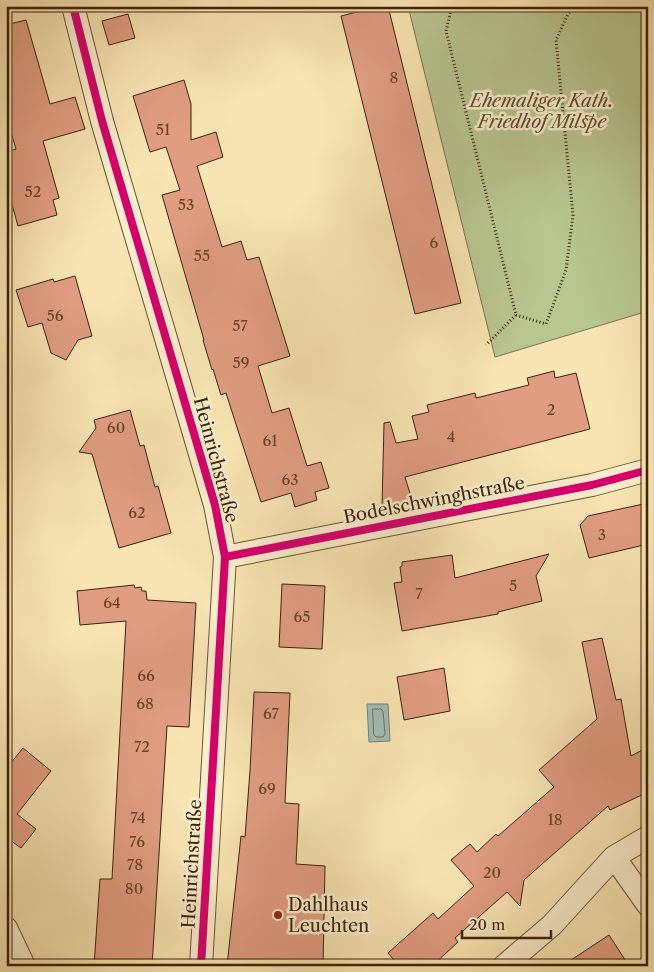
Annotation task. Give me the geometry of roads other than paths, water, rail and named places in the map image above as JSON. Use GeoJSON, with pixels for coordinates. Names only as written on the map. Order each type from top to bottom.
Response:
{"type":"FeatureCollection","features":[{"type":"Feature","properties":{"kind":"street","name":"Heinrichstraße"},"geometry":{"type":"LineString","coordinates":[[73,6],[102,121],[216,506],[225,557],[201,966]]}},
{"type":"Feature","properties":{"kind":"street","name":"Bodelschwinghstraße"},"geometry":{"type":"LineString","coordinates":[[225,557],[592,485],[648,470]]}},
{"type":"Feature","properties":{"kind":"street"},"geometry":{"type":"LineString","coordinates":[[504,966],[552,926],[614,857],[648,837]]}},
{"type":"Feature","properties":{"kind":"street"},"geometry":{"type":"LineString","coordinates":[[614,857],[648,905]]}},
{"type":"Feature","properties":{"kind":"street"},"geometry":{"type":"LineString","coordinates":[[6,928],[24,966]]}},
{"type":"Feature","properties":{"kind":"water"},"geometry":{"type":"Polygon","coordinates":[[[367,704],[388,704],[390,741],[369,742],[367,704]]]}},
{"type":"Feature","properties":{"kind":"place","name":"Dahlhaus Leuchten"},"geometry":{"type":"Point","coordinates":[278,915]}},
{"type":"Feature","properties":{"kind":"park label","name":"Ehemaliger Kath. Friedhof Milspe"},"geometry":{"type":"Point","coordinates":[542,111]}}]}
